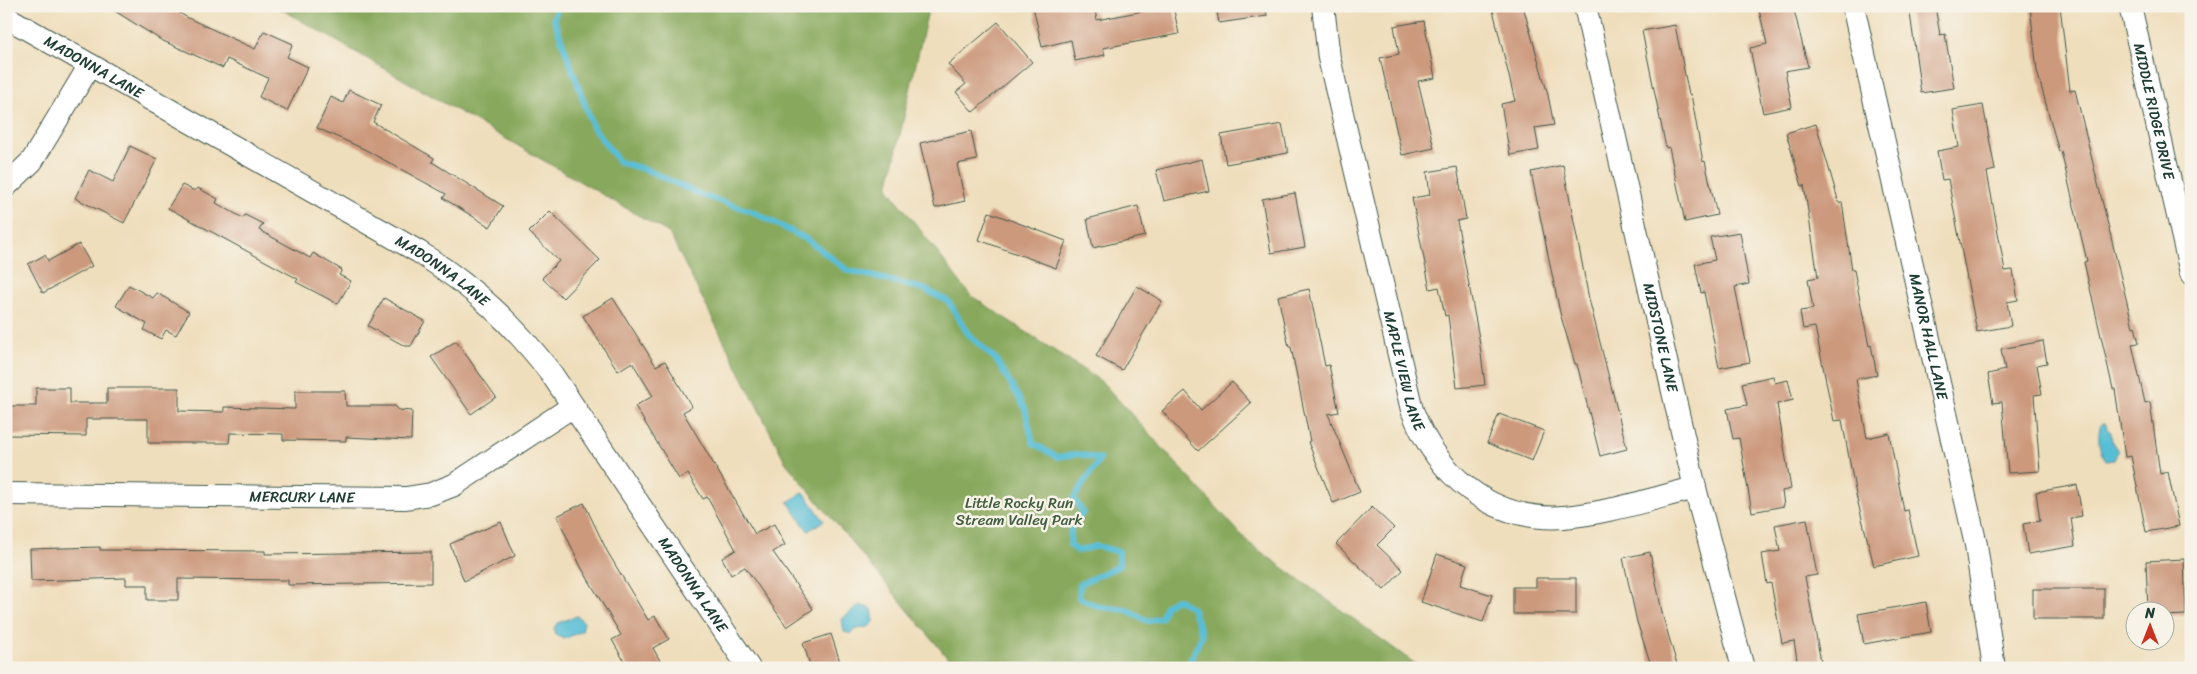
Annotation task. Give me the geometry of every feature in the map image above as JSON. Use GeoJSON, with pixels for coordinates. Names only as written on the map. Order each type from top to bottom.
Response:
{"type":"FeatureCollection","features":[{"type":"Feature","properties":{"kind":"street","name":"MAPLE VIEW LANE"},"geometry":{"type":"LineString","coordinates":[[1323,6],[1330,58],[1412,410],[1427,444],[1437,459],[1461,483],[1481,497],[1502,507],[1535,516],[1576,516],[1694,488]]}},
{"type":"Feature","properties":{"kind":"street","name":"MIDSTONE LANE"},"geometry":{"type":"LineString","coordinates":[[1585,6],[1694,488],[1742,668]]}},
{"type":"Feature","properties":{"kind":"street","name":"MANOR HALL LANE"},"geometry":{"type":"LineString","coordinates":[[1853,6],[1976,545],[1994,668]]}},
{"type":"Feature","properties":{"kind":"street","name":"MIDDLE RIDGE DRIVE"},"geometry":{"type":"LineString","coordinates":[[2130,6],[2191,273]]}},
{"type":"Feature","properties":{"kind":"street","name":"MADONNA LANE"},"geometry":{"type":"LineString","coordinates":[[6,17],[386,232],[458,278],[484,298],[525,340],[573,406],[750,668]]}},
{"type":"Feature","properties":{"kind":"street"},"geometry":{"type":"LineString","coordinates":[[6,186],[32,161],[90,65]]}},
{"type":"Feature","properties":{"kind":"street","name":"MERCURY LANE"},"geometry":{"type":"LineString","coordinates":[[6,494],[406,498],[431,494],[467,478],[573,406]]}},
{"type":"Feature","properties":{"kind":"green space","name":"Little Rocky Run Stream Valley Park"},"geometry":{"type":"Polygon","coordinates":[[[276,6],[929,6],[888,188],[970,295],[1102,382],[1249,543],[1421,668],[956,668],[786,463],[669,233],[276,6]]]}},
{"type":"Feature","properties":{"kind":"water"},"geometry":{"type":"Polygon","coordinates":[[[2101,424],[2106,424],[2107,429],[2111,432],[2112,442],[2118,451],[2114,460],[2106,461],[2101,452],[2099,437],[2101,424]]]}},
{"type":"Feature","properties":{"kind":"water"},"geometry":{"type":"Polygon","coordinates":[[[804,492],[824,521],[808,531],[788,502],[804,492]]]}},
{"type":"Feature","properties":{"kind":"water"},"geometry":{"type":"Polygon","coordinates":[[[860,605],[872,609],[874,622],[868,627],[853,630],[852,634],[844,632],[842,619],[860,605]]]}},
{"type":"Feature","properties":{"kind":"water"},"geometry":{"type":"Polygon","coordinates":[[[577,616],[584,622],[582,631],[564,639],[555,635],[554,628],[558,623],[577,616]]]}},
{"type":"Feature","properties":{"kind":"building"},"geometry":{"type":"Polygon","coordinates":[[[107,6],[168,6],[188,18],[255,49],[264,31],[293,44],[287,57],[308,67],[287,111],[259,97],[268,78],[227,59],[223,68],[161,40],[107,6]]]}},
{"type":"Feature","properties":{"kind":"building"},"geometry":{"type":"Polygon","coordinates":[[[1033,6],[1094,6],[1097,20],[1148,10],[1147,6],[1173,6],[1179,34],[1103,48],[1105,55],[1075,61],[1071,40],[1042,47],[1033,6]]]}},
{"type":"Feature","properties":{"kind":"building"},"geometry":{"type":"Polygon","coordinates":[[[1216,6],[1266,6],[1267,16],[1219,23],[1216,6]]]}},
{"type":"Feature","properties":{"kind":"building"},"geometry":{"type":"Polygon","coordinates":[[[1492,6],[1523,6],[1548,95],[1554,125],[1535,128],[1539,150],[1510,155],[1501,104],[1515,101],[1492,6]]]}},
{"type":"Feature","properties":{"kind":"building"},"geometry":{"type":"Polygon","coordinates":[[[1758,6],[1793,6],[1808,67],[1785,71],[1792,107],[1763,113],[1750,48],[1767,44],[1758,6]]]}},
{"type":"Feature","properties":{"kind":"building"},"geometry":{"type":"Polygon","coordinates":[[[1909,6],[1935,6],[1940,35],[1945,34],[1954,88],[1921,93],[1909,6]]]}},
{"type":"Feature","properties":{"kind":"building"},"geometry":{"type":"Polygon","coordinates":[[[2030,6],[2060,6],[2070,91],[2075,90],[2133,327],[2135,326],[2139,343],[2132,344],[2145,403],[2150,402],[2160,474],[2168,472],[2179,526],[2146,532],[2131,456],[2125,457],[2115,389],[2113,389],[2084,262],[2087,261],[2061,151],[2059,152],[2037,71],[2030,6]]]}},
{"type":"Feature","properties":{"kind":"building"},"geometry":{"type":"Polygon","coordinates":[[[1424,21],[1435,78],[1418,81],[1434,148],[1402,155],[1380,58],[1399,54],[1394,26],[1424,21]]]}},
{"type":"Feature","properties":{"kind":"building"},"geometry":{"type":"Polygon","coordinates":[[[998,22],[1032,62],[973,112],[956,92],[966,84],[948,64],[998,22]]]}},
{"type":"Feature","properties":{"kind":"building"},"geometry":{"type":"Polygon","coordinates":[[[1675,25],[1689,95],[1691,94],[1703,162],[1705,161],[1717,215],[1685,222],[1669,147],[1666,148],[1642,31],[1675,25]]]}},
{"type":"Feature","properties":{"kind":"building"},"geometry":{"type":"Polygon","coordinates":[[[349,90],[381,105],[373,122],[434,158],[432,162],[503,206],[490,227],[443,198],[446,194],[364,149],[317,128],[331,97],[343,103],[349,90]]]}},
{"type":"Feature","properties":{"kind":"building"},"geometry":{"type":"Polygon","coordinates":[[[1983,105],[1995,170],[1987,172],[2005,271],[2013,270],[2018,300],[2007,302],[2011,326],[1977,332],[1948,179],[1942,180],[1937,151],[1959,147],[1953,110],[1983,105]]]}},
{"type":"Feature","properties":{"kind":"building"},"geometry":{"type":"Polygon","coordinates":[[[1282,124],[1288,153],[1226,164],[1221,135],[1282,124]]]}},
{"type":"Feature","properties":{"kind":"building"},"geometry":{"type":"Polygon","coordinates":[[[1816,124],[1839,203],[1842,202],[1852,270],[1854,270],[1869,346],[1871,345],[1877,375],[1856,379],[1867,438],[1889,433],[1904,511],[1908,510],[1918,556],[1874,566],[1856,495],[1842,420],[1834,421],[1815,327],[1803,329],[1800,311],[1813,309],[1808,279],[1818,277],[1804,185],[1802,186],[1786,133],[1816,124]]]}},
{"type":"Feature","properties":{"kind":"building"},"geometry":{"type":"Polygon","coordinates":[[[971,131],[977,160],[957,164],[965,201],[935,208],[920,143],[971,131]]]}},
{"type":"Feature","properties":{"kind":"building"},"geometry":{"type":"Polygon","coordinates":[[[130,146],[157,159],[124,223],[75,198],[89,170],[113,182],[130,146]]]}},
{"type":"Feature","properties":{"kind":"building"},"geometry":{"type":"Polygon","coordinates":[[[1202,159],[1209,191],[1164,201],[1156,170],[1202,159]]]}},
{"type":"Feature","properties":{"kind":"building"},"geometry":{"type":"Polygon","coordinates":[[[1563,165],[1589,299],[1627,449],[1600,456],[1577,364],[1575,364],[1560,313],[1531,172],[1563,165]]]}},
{"type":"Feature","properties":{"kind":"building"},"geometry":{"type":"Polygon","coordinates":[[[1457,167],[1466,219],[1457,221],[1479,338],[1485,385],[1457,388],[1448,315],[1445,316],[1439,287],[1430,289],[1412,198],[1430,195],[1427,172],[1457,167]]]}},
{"type":"Feature","properties":{"kind":"building"},"geometry":{"type":"Polygon","coordinates":[[[182,185],[195,191],[198,188],[218,199],[216,203],[243,218],[245,215],[263,224],[259,230],[310,258],[313,253],[342,270],[339,275],[351,281],[338,304],[296,282],[298,279],[168,208],[182,185]]]}},
{"type":"Feature","properties":{"kind":"building"},"geometry":{"type":"Polygon","coordinates":[[[1295,193],[1305,247],[1271,253],[1262,199],[1295,193]]]}},
{"type":"Feature","properties":{"kind":"building"},"geometry":{"type":"Polygon","coordinates":[[[1138,206],[1145,236],[1093,248],[1087,219],[1138,206]]]}},
{"type":"Feature","properties":{"kind":"building"},"geometry":{"type":"Polygon","coordinates":[[[550,211],[600,260],[563,298],[542,278],[559,261],[529,232],[550,211]]]}},
{"type":"Feature","properties":{"kind":"building"},"geometry":{"type":"Polygon","coordinates":[[[989,212],[1066,241],[1056,268],[979,240],[989,212]]]}},
{"type":"Feature","properties":{"kind":"building"},"geometry":{"type":"Polygon","coordinates":[[[1740,232],[1749,284],[1735,287],[1750,362],[1719,368],[1704,292],[1701,293],[1695,264],[1715,260],[1710,237],[1740,232]]]}},
{"type":"Feature","properties":{"kind":"building"},"geometry":{"type":"Polygon","coordinates":[[[79,244],[92,266],[43,293],[28,264],[45,255],[48,261],[79,244]]]}},
{"type":"Feature","properties":{"kind":"building"},"geometry":{"type":"Polygon","coordinates":[[[129,285],[153,298],[157,293],[189,312],[176,335],[166,330],[161,339],[144,330],[147,324],[116,306],[129,285]]]}},
{"type":"Feature","properties":{"kind":"building"},"geometry":{"type":"Polygon","coordinates":[[[1137,286],[1162,301],[1122,370],[1096,356],[1137,286]]]}},
{"type":"Feature","properties":{"kind":"building"},"geometry":{"type":"Polygon","coordinates":[[[1309,289],[1325,366],[1329,365],[1339,412],[1328,414],[1360,492],[1333,503],[1308,442],[1310,441],[1291,347],[1289,347],[1278,296],[1309,289]]]}},
{"type":"Feature","properties":{"kind":"building"},"geometry":{"type":"Polygon","coordinates":[[[384,298],[425,321],[411,346],[405,346],[368,326],[384,298]]]}},
{"type":"Feature","properties":{"kind":"building"},"geometry":{"type":"Polygon","coordinates":[[[613,298],[656,366],[665,361],[692,407],[683,412],[755,534],[774,524],[785,545],[773,552],[813,609],[787,627],[745,567],[731,575],[722,558],[736,550],[707,497],[703,499],[688,474],[679,479],[635,406],[653,396],[632,362],[618,371],[583,316],[613,298]]]}},
{"type":"Feature","properties":{"kind":"building"},"geometry":{"type":"Polygon","coordinates":[[[456,341],[496,397],[471,414],[431,357],[456,341]]]}},
{"type":"Feature","properties":{"kind":"building"},"geometry":{"type":"Polygon","coordinates":[[[2043,341],[2047,363],[2037,365],[2042,394],[2034,395],[2040,471],[2008,473],[2002,402],[1993,403],[1988,374],[2005,370],[2001,349],[2043,341]]]}},
{"type":"Feature","properties":{"kind":"building"},"geometry":{"type":"Polygon","coordinates":[[[1773,376],[1775,383],[1788,380],[1793,400],[1777,404],[1791,489],[1782,491],[1784,506],[1752,512],[1739,438],[1733,439],[1727,409],[1747,405],[1742,383],[1773,376]]]}},
{"type":"Feature","properties":{"kind":"building"},"geometry":{"type":"Polygon","coordinates":[[[1232,382],[1251,403],[1198,451],[1162,411],[1185,391],[1201,410],[1232,382]]]}},
{"type":"Feature","properties":{"kind":"building"},"geometry":{"type":"Polygon","coordinates":[[[36,388],[70,388],[70,403],[107,403],[107,388],[179,388],[179,411],[224,412],[224,407],[295,409],[295,391],[345,391],[346,406],[395,406],[399,410],[412,411],[411,440],[346,437],[346,441],[283,440],[283,434],[230,433],[229,443],[148,443],[148,419],[86,419],[86,436],[6,435],[6,406],[36,406],[36,388]]]}},
{"type":"Feature","properties":{"kind":"building"},"geometry":{"type":"Polygon","coordinates":[[[1499,414],[1544,431],[1532,461],[1487,443],[1499,414]]]}},
{"type":"Feature","properties":{"kind":"building"},"geometry":{"type":"Polygon","coordinates":[[[2077,485],[2082,516],[2071,518],[2075,546],[2028,554],[2023,524],[2040,521],[2036,492],[2077,485]]]}},
{"type":"Feature","properties":{"kind":"building"},"geometry":{"type":"Polygon","coordinates":[[[584,503],[607,551],[648,620],[655,616],[669,639],[653,648],[664,668],[628,668],[612,640],[621,635],[581,567],[557,516],[584,503]]]}},
{"type":"Feature","properties":{"kind":"building"},"geometry":{"type":"Polygon","coordinates":[[[1372,507],[1394,528],[1377,545],[1403,570],[1384,590],[1336,544],[1372,507]]]}},
{"type":"Feature","properties":{"kind":"building"},"geometry":{"type":"Polygon","coordinates":[[[1807,519],[1817,575],[1805,577],[1821,662],[1798,666],[1794,641],[1782,643],[1771,583],[1767,584],[1762,554],[1780,551],[1775,525],[1807,519]]]}},
{"type":"Feature","properties":{"kind":"building"},"geometry":{"type":"Polygon","coordinates":[[[501,522],[515,556],[464,581],[450,544],[501,522]]]}},
{"type":"Feature","properties":{"kind":"building"},"geometry":{"type":"Polygon","coordinates":[[[100,547],[100,550],[265,551],[265,554],[431,552],[431,583],[288,585],[288,580],[178,579],[178,600],[147,600],[147,585],[126,585],[126,578],[31,581],[30,549],[100,547]]]}},
{"type":"Feature","properties":{"kind":"building"},"geometry":{"type":"Polygon","coordinates":[[[1650,552],[1663,617],[1678,668],[1652,668],[1637,622],[1623,558],[1650,552]]]}},
{"type":"Feature","properties":{"kind":"building"},"geometry":{"type":"Polygon","coordinates":[[[1437,554],[1467,564],[1460,585],[1492,595],[1483,622],[1421,602],[1437,554]]]}},
{"type":"Feature","properties":{"kind":"building"},"geometry":{"type":"Polygon","coordinates":[[[2184,559],[2186,615],[2174,616],[2174,602],[2148,602],[2146,561],[2184,559]]]}},
{"type":"Feature","properties":{"kind":"building"},"geometry":{"type":"Polygon","coordinates":[[[1536,578],[1576,578],[1576,614],[1513,614],[1513,587],[1536,587],[1536,578]]]}},
{"type":"Feature","properties":{"kind":"building"},"geometry":{"type":"Polygon","coordinates":[[[2033,589],[2104,589],[2104,619],[2033,619],[2033,589]]]}},
{"type":"Feature","properties":{"kind":"building"},"geometry":{"type":"Polygon","coordinates":[[[1926,602],[1931,632],[1864,644],[1858,614],[1926,602]]]}},
{"type":"Feature","properties":{"kind":"building"},"geometry":{"type":"Polygon","coordinates":[[[831,634],[842,668],[811,668],[803,643],[831,634]]]}},
{"type":"Feature","properties":{"kind":"waterway"},"geometry":{"type":"LineString","coordinates":[[558,6],[554,19],[593,127],[619,162],[647,170],[701,195],[751,211],[808,240],[847,270],[924,289],[949,302],[968,334],[996,360],[1025,408],[1033,443],[1057,457],[1078,454],[1100,459],[1074,498],[1083,513],[1071,526],[1070,545],[1078,551],[1097,546],[1119,552],[1119,566],[1080,584],[1079,598],[1100,607],[1127,610],[1148,621],[1161,618],[1166,605],[1177,599],[1192,608],[1202,635],[1187,668]]}}]}
